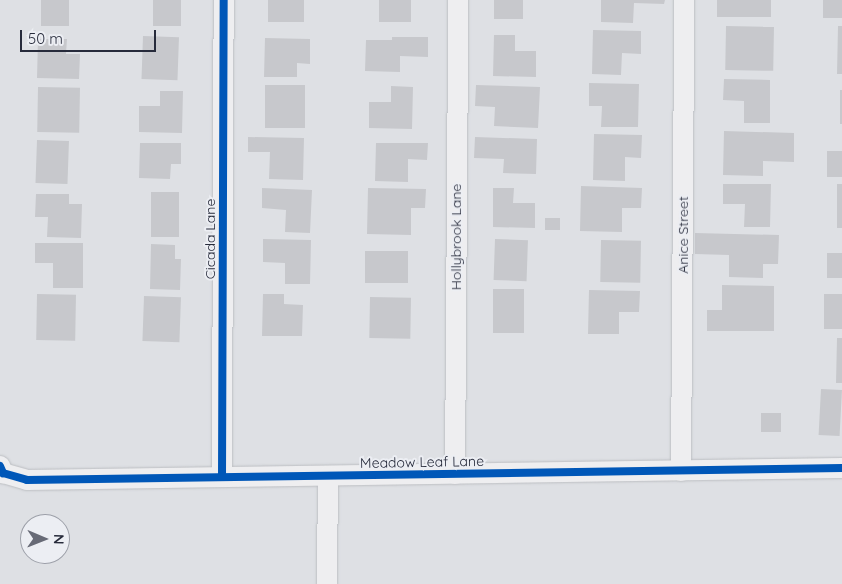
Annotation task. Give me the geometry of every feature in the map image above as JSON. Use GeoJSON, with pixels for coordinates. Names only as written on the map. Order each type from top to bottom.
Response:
{"type":"FeatureCollection","features":[{"type":"Feature","properties":{"kind":"street","name":"Cicada Lane"},"geometry":{"type":"LineString","coordinates":[[222,477],[224,0]]}},
{"type":"Feature","properties":{"kind":"street","name":"Hollybrook Lane"},"geometry":{"type":"LineString","coordinates":[[455,474],[458,0]]}},
{"type":"Feature","properties":{"kind":"street","name":"Anice Street"},"geometry":{"type":"LineString","coordinates":[[681,471],[684,0]]}},
{"type":"Feature","properties":{"kind":"street","name":"Meadow Leaf Lane"},"geometry":{"type":"LineString","coordinates":[[2,470],[27,480],[842,468]]}},
{"type":"Feature","properties":{"kind":"street"},"geometry":{"type":"LineString","coordinates":[[327,584],[328,476]]}},
{"type":"Feature","properties":{"kind":"building"},"geometry":{"type":"Polygon","coordinates":[[[41,0],[69,0],[69,26],[41,26],[41,0]]]}},
{"type":"Feature","properties":{"kind":"building"},"geometry":{"type":"Polygon","coordinates":[[[153,0],[181,0],[181,26],[153,26],[153,0]]]}},
{"type":"Feature","properties":{"kind":"building"},"geometry":{"type":"Polygon","coordinates":[[[268,0],[304,0],[304,22],[268,22],[268,0]]]}},
{"type":"Feature","properties":{"kind":"building"},"geometry":{"type":"Polygon","coordinates":[[[379,0],[411,0],[411,22],[379,22],[379,0]]]}},
{"type":"Feature","properties":{"kind":"building"},"geometry":{"type":"Polygon","coordinates":[[[494,0],[523,0],[523,19],[494,19],[494,0]]]}},
{"type":"Feature","properties":{"kind":"building"},"geometry":{"type":"Polygon","coordinates":[[[601,0],[665,0],[664,4],[634,3],[633,23],[601,22],[601,0]]]}},
{"type":"Feature","properties":{"kind":"building"},"geometry":{"type":"Polygon","coordinates":[[[717,0],[771,0],[771,17],[717,17],[717,0]]]}},
{"type":"Feature","properties":{"kind":"building"},"geometry":{"type":"Polygon","coordinates":[[[823,0],[842,0],[842,18],[823,18],[823,0]]]}},
{"type":"Feature","properties":{"kind":"building"},"geometry":{"type":"Polygon","coordinates":[[[726,26],[774,27],[773,71],[725,70],[726,26]]]}},
{"type":"Feature","properties":{"kind":"building"},"geometry":{"type":"Polygon","coordinates":[[[838,26],[842,26],[842,74],[837,74],[838,26]]]}},
{"type":"Feature","properties":{"kind":"building"},"geometry":{"type":"Polygon","coordinates":[[[593,30],[641,31],[641,54],[622,53],[621,75],[592,74],[593,30]]]}},
{"type":"Feature","properties":{"kind":"building"},"geometry":{"type":"Polygon","coordinates":[[[494,35],[515,35],[515,51],[536,51],[536,77],[493,76],[494,35]]]}},
{"type":"Feature","properties":{"kind":"building"},"geometry":{"type":"Polygon","coordinates":[[[143,36],[179,37],[177,80],[141,79],[143,36]]]}},
{"type":"Feature","properties":{"kind":"building"},"geometry":{"type":"Polygon","coordinates":[[[392,37],[428,37],[428,57],[400,56],[400,72],[365,71],[366,40],[392,40],[392,37]]]}},
{"type":"Feature","properties":{"kind":"building"},"geometry":{"type":"Polygon","coordinates":[[[265,38],[310,39],[310,64],[297,63],[297,77],[264,77],[265,38]]]}},
{"type":"Feature","properties":{"kind":"building"},"geometry":{"type":"Polygon","coordinates":[[[38,39],[67,39],[66,54],[80,54],[79,79],[37,78],[38,39]]]}},
{"type":"Feature","properties":{"kind":"building"},"geometry":{"type":"Polygon","coordinates":[[[724,79],[770,80],[770,123],[744,123],[744,101],[723,100],[724,79]]]}},
{"type":"Feature","properties":{"kind":"building"},"geometry":{"type":"Polygon","coordinates":[[[589,83],[639,84],[638,127],[601,127],[602,106],[589,106],[589,83]]]}},
{"type":"Feature","properties":{"kind":"building"},"geometry":{"type":"Polygon","coordinates":[[[265,85],[305,85],[305,128],[265,128],[265,85]]]}},
{"type":"Feature","properties":{"kind":"building"},"geometry":{"type":"Polygon","coordinates":[[[476,85],[540,87],[538,128],[494,126],[495,107],[475,106],[476,85]]]}},
{"type":"Feature","properties":{"kind":"building"},"geometry":{"type":"Polygon","coordinates":[[[391,86],[413,87],[412,129],[369,128],[369,102],[391,102],[391,86]]]}},
{"type":"Feature","properties":{"kind":"building"},"geometry":{"type":"Polygon","coordinates":[[[38,87],[80,88],[79,133],[37,132],[38,87]]]}},
{"type":"Feature","properties":{"kind":"building"},"geometry":{"type":"Polygon","coordinates":[[[840,90],[842,90],[842,124],[840,124],[840,90]]]}},
{"type":"Feature","properties":{"kind":"building"},"geometry":{"type":"Polygon","coordinates":[[[160,91],[183,91],[182,133],[139,132],[139,106],[160,106],[160,91]]]}},
{"type":"Feature","properties":{"kind":"building"},"geometry":{"type":"Polygon","coordinates":[[[724,131],[794,133],[794,162],[763,161],[763,176],[723,175],[724,131]]]}},
{"type":"Feature","properties":{"kind":"building"},"geometry":{"type":"Polygon","coordinates":[[[594,134],[642,135],[641,158],[625,157],[625,181],[593,180],[594,134]]]}},
{"type":"Feature","properties":{"kind":"building"},"geometry":{"type":"Polygon","coordinates":[[[248,137],[304,138],[303,180],[269,179],[270,152],[248,152],[248,137]]]}},
{"type":"Feature","properties":{"kind":"building"},"geometry":{"type":"Polygon","coordinates":[[[475,137],[537,139],[536,174],[503,173],[504,159],[474,158],[475,137]]]}},
{"type":"Feature","properties":{"kind":"building"},"geometry":{"type":"Polygon","coordinates":[[[37,140],[69,141],[67,184],[35,183],[37,140]]]}},
{"type":"Feature","properties":{"kind":"building"},"geometry":{"type":"Polygon","coordinates":[[[140,143],[181,143],[181,164],[171,164],[170,179],[139,178],[140,143]]]}},
{"type":"Feature","properties":{"kind":"building"},"geometry":{"type":"Polygon","coordinates":[[[376,143],[428,143],[427,160],[408,159],[408,182],[375,181],[376,143]]]}},
{"type":"Feature","properties":{"kind":"building"},"geometry":{"type":"Polygon","coordinates":[[[827,151],[842,151],[842,177],[827,177],[827,151]]]}},
{"type":"Feature","properties":{"kind":"building"},"geometry":{"type":"Polygon","coordinates":[[[723,184],[771,184],[770,227],[744,227],[745,204],[723,204],[723,184]]]}},
{"type":"Feature","properties":{"kind":"building"},"geometry":{"type":"Polygon","coordinates":[[[837,184],[842,184],[842,228],[837,228],[837,184]]]}},
{"type":"Feature","properties":{"kind":"building"},"geometry":{"type":"Polygon","coordinates":[[[581,186],[642,188],[641,208],[622,208],[622,232],[580,231],[581,186]]]}},
{"type":"Feature","properties":{"kind":"building"},"geometry":{"type":"Polygon","coordinates":[[[262,188],[312,190],[310,233],[285,232],[286,210],[262,208],[262,188]]]}},
{"type":"Feature","properties":{"kind":"building"},"geometry":{"type":"Polygon","coordinates":[[[368,188],[426,189],[425,208],[411,208],[411,235],[367,234],[368,188]]]}},
{"type":"Feature","properties":{"kind":"building"},"geometry":{"type":"Polygon","coordinates":[[[493,188],[514,188],[513,203],[535,203],[535,228],[493,227],[493,188]]]}},
{"type":"Feature","properties":{"kind":"building"},"geometry":{"type":"Polygon","coordinates":[[[151,192],[179,192],[179,237],[151,237],[151,192]]]}},
{"type":"Feature","properties":{"kind":"building"},"geometry":{"type":"Polygon","coordinates":[[[36,194],[69,194],[69,204],[82,204],[81,238],[47,237],[48,217],[35,217],[36,194]]]}},
{"type":"Feature","properties":{"kind":"building"},"geometry":{"type":"Polygon","coordinates":[[[545,218],[560,218],[560,230],[545,230],[545,218]]]}},
{"type":"Feature","properties":{"kind":"building"},"geometry":{"type":"Polygon","coordinates":[[[695,233],[779,235],[778,264],[763,264],[763,278],[729,277],[729,255],[695,254],[695,233]]]}},
{"type":"Feature","properties":{"kind":"building"},"geometry":{"type":"Polygon","coordinates":[[[263,239],[311,240],[310,284],[285,284],[285,263],[263,262],[263,239]]]}},
{"type":"Feature","properties":{"kind":"building"},"geometry":{"type":"Polygon","coordinates":[[[495,239],[528,240],[527,281],[494,280],[495,239]]]}},
{"type":"Feature","properties":{"kind":"building"},"geometry":{"type":"Polygon","coordinates":[[[601,240],[641,241],[640,283],[600,282],[601,240]]]}},
{"type":"Feature","properties":{"kind":"building"},"geometry":{"type":"Polygon","coordinates":[[[35,243],[83,243],[83,288],[53,288],[53,263],[35,263],[35,243]]]}},
{"type":"Feature","properties":{"kind":"building"},"geometry":{"type":"Polygon","coordinates":[[[151,244],[175,245],[175,259],[181,259],[180,290],[150,289],[151,244]]]}},
{"type":"Feature","properties":{"kind":"building"},"geometry":{"type":"Polygon","coordinates":[[[365,251],[408,251],[408,283],[365,283],[365,251]]]}},
{"type":"Feature","properties":{"kind":"building"},"geometry":{"type":"Polygon","coordinates":[[[827,253],[842,253],[842,278],[827,278],[827,253]]]}},
{"type":"Feature","properties":{"kind":"building"},"geometry":{"type":"Polygon","coordinates":[[[722,285],[774,286],[774,331],[707,331],[707,310],[722,310],[722,285]]]}},
{"type":"Feature","properties":{"kind":"building"},"geometry":{"type":"Polygon","coordinates":[[[493,289],[524,289],[524,333],[493,333],[493,289]]]}},
{"type":"Feature","properties":{"kind":"building"},"geometry":{"type":"Polygon","coordinates":[[[589,290],[640,291],[639,312],[619,312],[619,334],[588,334],[589,290]]]}},
{"type":"Feature","properties":{"kind":"building"},"geometry":{"type":"Polygon","coordinates":[[[37,294],[76,295],[75,341],[36,340],[37,294]]]}},
{"type":"Feature","properties":{"kind":"building"},"geometry":{"type":"Polygon","coordinates":[[[263,294],[284,294],[284,304],[303,305],[302,336],[262,336],[263,294]]]}},
{"type":"Feature","properties":{"kind":"building"},"geometry":{"type":"Polygon","coordinates":[[[824,294],[842,294],[842,329],[824,329],[824,294]]]}},
{"type":"Feature","properties":{"kind":"building"},"geometry":{"type":"Polygon","coordinates":[[[144,296],[181,297],[179,342],[142,341],[144,296]]]}},
{"type":"Feature","properties":{"kind":"building"},"geometry":{"type":"Polygon","coordinates":[[[370,297],[411,298],[410,339],[369,338],[370,297]]]}},
{"type":"Feature","properties":{"kind":"building"},"geometry":{"type":"Polygon","coordinates":[[[837,338],[842,338],[842,383],[836,383],[837,338]]]}},
{"type":"Feature","properties":{"kind":"building"},"geometry":{"type":"Polygon","coordinates":[[[821,389],[842,390],[840,436],[819,435],[821,389]]]}},
{"type":"Feature","properties":{"kind":"building"},"geometry":{"type":"Polygon","coordinates":[[[761,413],[781,413],[781,432],[761,432],[761,413]]]}},
{"type":"Feature","properties":{"kind":"cycle path"},"geometry":{"type":"LineString","coordinates":[[222,477],[224,0]]}},
{"type":"Feature","properties":{"kind":"cycle path"},"geometry":{"type":"LineString","coordinates":[[0,466],[3,473],[27,480],[842,468]]}}]}
